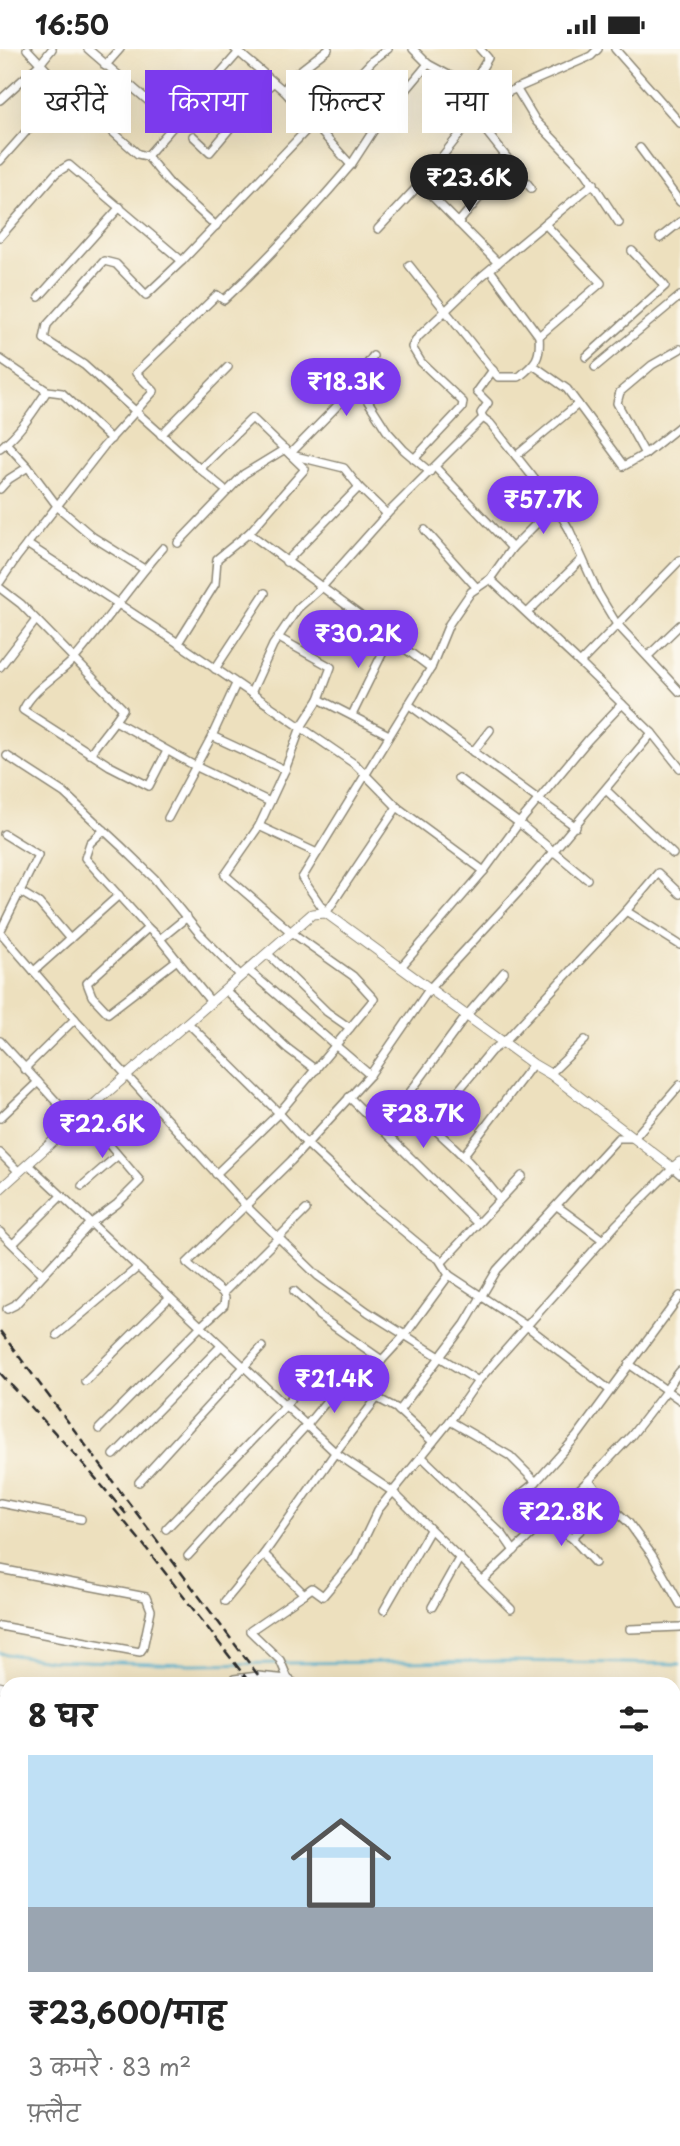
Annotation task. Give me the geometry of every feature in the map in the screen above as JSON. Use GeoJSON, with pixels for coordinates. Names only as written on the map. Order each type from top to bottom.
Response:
{"type":"FeatureCollection","features":[{"type":"Feature","properties":{"kind":"street"},"geometry":{"type":"LineString","coordinates":[[27,49],[46,70]]}},
{"type":"Feature","properties":{"kind":"street"},"geometry":{"type":"LineString","coordinates":[[0,100],[40,64],[52,49]]}},
{"type":"Feature","properties":{"kind":"street"},"geometry":{"type":"LineString","coordinates":[[88,49],[145,99]]}},
{"type":"Feature","properties":{"kind":"street"},"geometry":{"type":"LineString","coordinates":[[105,66],[120,49]]}},
{"type":"Feature","properties":{"kind":"street"},"geometry":{"type":"LineString","coordinates":[[220,70],[237,50],[284,91],[293,76],[328,49]]}},
{"type":"Feature","properties":{"kind":"street"},"geometry":{"type":"LineString","coordinates":[[363,70],[388,49]]}},
{"type":"Feature","properties":{"kind":"street"},"geometry":{"type":"LineString","coordinates":[[413,49],[428,64],[439,70]]}},
{"type":"Feature","properties":{"kind":"street"},"geometry":{"type":"LineString","coordinates":[[480,49],[488,58],[481,70]]}},
{"type":"Feature","properties":{"kind":"street"},"geometry":{"type":"LineString","coordinates":[[512,90],[591,56],[598,49]]}},
{"type":"Feature","properties":{"kind":"street"},"geometry":{"type":"LineString","coordinates":[[615,49],[680,124]]}},
{"type":"Feature","properties":{"kind":"street"},"geometry":{"type":"LineString","coordinates":[[0,582],[111,439],[154,391],[136,373],[217,295],[224,300],[294,231],[351,165],[377,125],[428,64]]}},
{"type":"Feature","properties":{"kind":"street"},"geometry":{"type":"LineString","coordinates":[[193,136],[210,152],[258,96],[273,83]]}},
{"type":"Feature","properties":{"kind":"street"},"geometry":{"type":"LineString","coordinates":[[516,88],[536,121],[594,183],[619,223]]}},
{"type":"Feature","properties":{"kind":"street"},"geometry":{"type":"LineString","coordinates":[[0,161],[25,133]]}},
{"type":"Feature","properties":{"kind":"street"},"geometry":{"type":"LineString","coordinates":[[114,133],[138,154],[147,156],[169,183],[216,226]]}},
{"type":"Feature","properties":{"kind":"street"},"geometry":{"type":"LineString","coordinates":[[147,156],[168,133]]}},
{"type":"Feature","properties":{"kind":"street"},"geometry":{"type":"LineString","coordinates":[[223,488],[84,365],[44,339],[47,325],[104,261],[116,264],[146,295],[304,133]]}},
{"type":"Feature","properties":{"kind":"street"},"geometry":{"type":"LineString","coordinates":[[322,133],[351,165]]}},
{"type":"Feature","properties":{"kind":"street"},"geometry":{"type":"LineString","coordinates":[[378,229],[420,184],[460,133]]}},
{"type":"Feature","properties":{"kind":"street"},"geometry":{"type":"LineString","coordinates":[[487,133],[531,188]]}},
{"type":"Feature","properties":{"kind":"street"},"geometry":{"type":"LineString","coordinates":[[640,148],[677,192],[680,202]]}},
{"type":"Feature","properties":{"kind":"street"},"geometry":{"type":"LineString","coordinates":[[0,237],[56,173],[69,165],[182,261]]}},
{"type":"Feature","properties":{"kind":"street"},"geometry":{"type":"LineString","coordinates":[[414,459],[462,408],[463,403],[421,362],[412,347],[418,337],[498,263],[594,183]]}},
{"type":"Feature","properties":{"kind":"street"},"geometry":{"type":"LineString","coordinates":[[420,184],[498,263]]}},
{"type":"Feature","properties":{"kind":"street"},"geometry":{"type":"LineString","coordinates":[[458,223],[491,184]]}},
{"type":"Feature","properties":{"kind":"street"},"geometry":{"type":"LineString","coordinates":[[39,297],[120,207]]}},
{"type":"Feature","properties":{"kind":"street"},"geometry":{"type":"LineString","coordinates":[[660,238],[680,222]]}},
{"type":"Feature","properties":{"kind":"street"},"geometry":{"type":"LineString","coordinates":[[539,336],[601,283],[545,224]]}},
{"type":"Feature","properties":{"kind":"street"},"geometry":{"type":"LineString","coordinates":[[594,367],[678,297],[632,251]]}},
{"type":"Feature","properties":{"kind":"street"},"geometry":{"type":"LineString","coordinates":[[409,265],[498,377],[519,377],[533,365],[541,352],[539,336],[490,270]]}},
{"type":"Feature","properties":{"kind":"street"},"geometry":{"type":"LineString","coordinates":[[586,357],[665,286]]}},
{"type":"Feature","properties":{"kind":"street"},"geometry":{"type":"LineString","coordinates":[[645,454],[617,403],[620,392],[652,365],[680,349]]}},
{"type":"Feature","properties":{"kind":"street"},"geometry":{"type":"LineString","coordinates":[[178,543],[244,474],[287,452],[338,405],[373,356]]}},
{"type":"Feature","properties":{"kind":"street"},"geometry":{"type":"LineString","coordinates":[[0,359],[47,391],[62,393],[111,439]]}},
{"type":"Feature","properties":{"kind":"street"},"geometry":{"type":"LineString","coordinates":[[533,365],[566,389],[624,466],[645,454],[680,426]]}},
{"type":"Feature","properties":{"kind":"street"},"geometry":{"type":"LineString","coordinates":[[161,435],[228,367]]}},
{"type":"Feature","properties":{"kind":"street"},"geometry":{"type":"LineString","coordinates":[[493,370],[477,392],[488,403],[481,413],[483,418],[555,505],[598,593],[617,623],[680,692]]}},
{"type":"Feature","properties":{"kind":"street"},"geometry":{"type":"LineString","coordinates":[[355,381],[387,431],[404,450],[432,469],[512,548]]}},
{"type":"Feature","properties":{"kind":"street"},"geometry":{"type":"LineString","coordinates":[[47,391],[3,446],[28,467],[58,507],[93,537],[144,569]]}},
{"type":"Feature","properties":{"kind":"street"},"geometry":{"type":"LineString","coordinates":[[516,456],[578,404]]}},
{"type":"Feature","properties":{"kind":"street"},"geometry":{"type":"LineString","coordinates":[[178,643],[215,584],[217,559],[249,533],[305,470],[252,418],[200,469]]}},
{"type":"Feature","properties":{"kind":"street"},"geometry":{"type":"LineString","coordinates":[[251,693],[279,638],[298,608],[322,587],[387,514],[483,418]]}},
{"type":"Feature","properties":{"kind":"street"},"geometry":{"type":"LineString","coordinates":[[287,452],[344,468],[387,514]]}},
{"type":"Feature","properties":{"kind":"street"},"geometry":{"type":"LineString","coordinates":[[0,489],[9,479],[28,467]]}},
{"type":"Feature","properties":{"kind":"street"},"geometry":{"type":"LineString","coordinates":[[286,562],[359,487]]}},
{"type":"Feature","properties":{"kind":"street"},"geometry":{"type":"LineString","coordinates":[[289,1677],[280,1660],[250,1630],[312,1588],[323,1596],[355,1558],[378,1510],[450,1421],[478,1381],[603,1240],[678,1168],[326,913],[302,878],[431,668],[449,624],[471,592],[490,579],[512,548],[555,505]]}},
{"type":"Feature","properties":{"kind":"street"},"geometry":{"type":"LineString","coordinates":[[425,530],[477,588]]}},
{"type":"Feature","properties":{"kind":"street"},"geometry":{"type":"LineString","coordinates":[[249,533],[431,668]]}},
{"type":"Feature","properties":{"kind":"street"},"geometry":{"type":"LineString","coordinates":[[27,544],[356,765],[397,807],[484,871]]}},
{"type":"Feature","properties":{"kind":"street"},"geometry":{"type":"LineString","coordinates":[[163,548],[75,659],[28,699],[23,710],[90,754],[149,786],[167,751]]}},
{"type":"Feature","properties":{"kind":"street"},"geometry":{"type":"LineString","coordinates":[[528,612],[582,559]]}},
{"type":"Feature","properties":{"kind":"street"},"geometry":{"type":"LineString","coordinates":[[580,663],[680,560]]}},
{"type":"Feature","properties":{"kind":"street"},"geometry":{"type":"LineString","coordinates":[[490,579],[528,612],[652,733],[680,768]]}},
{"type":"Feature","properties":{"kind":"street"},"geometry":{"type":"LineString","coordinates":[[0,588],[21,604],[122,709],[90,754]]}},
{"type":"Feature","properties":{"kind":"street"},"geometry":{"type":"LineString","coordinates":[[215,669],[265,593]]}},
{"type":"Feature","properties":{"kind":"street"},"geometry":{"type":"LineString","coordinates":[[0,667],[36,619]]}},
{"type":"Feature","properties":{"kind":"street"},"geometry":{"type":"LineString","coordinates":[[648,656],[680,625]]}},
{"type":"Feature","properties":{"kind":"street"},"geometry":{"type":"LineString","coordinates":[[216,1174],[279,1113],[374,999],[364,985],[292,932],[225,875],[259,826],[301,727],[319,699],[331,667],[279,638]]}},
{"type":"Feature","properties":{"kind":"street"},"geometry":{"type":"LineString","coordinates":[[352,715],[390,638]]}},
{"type":"Feature","properties":{"kind":"street"},"geometry":{"type":"LineString","coordinates":[[168,818],[212,736],[236,684]]}},
{"type":"Feature","properties":{"kind":"street"},"geometry":{"type":"LineString","coordinates":[[319,699],[389,735]]}},
{"type":"Feature","properties":{"kind":"street"},"geometry":{"type":"LineString","coordinates":[[408,704],[576,827]]}},
{"type":"Feature","properties":{"kind":"street"},"geometry":{"type":"LineString","coordinates":[[401,967],[484,871],[538,799],[622,704]]}},
{"type":"Feature","properties":{"kind":"street"},"geometry":{"type":"LineString","coordinates":[[115,721],[195,766],[270,802]]}},
{"type":"Feature","properties":{"kind":"street"},"geometry":{"type":"LineString","coordinates":[[473,752],[490,730]]}},
{"type":"Feature","properties":{"kind":"street"},"geometry":{"type":"LineString","coordinates":[[99,1429],[224,1305],[223,1293],[187,1263],[246,1206],[370,1075],[430,988],[576,827],[652,733]]}},
{"type":"Feature","properties":{"kind":"street"},"geometry":{"type":"LineString","coordinates":[[212,736],[285,770]]}},
{"type":"Feature","properties":{"kind":"street"},"geometry":{"type":"LineString","coordinates":[[8,756],[64,793],[154,878],[199,933],[370,1075]]}},
{"type":"Feature","properties":{"kind":"street"},"geometry":{"type":"LineString","coordinates":[[458,778],[519,823],[587,879]]}},
{"type":"Feature","properties":{"kind":"street"},"geometry":{"type":"LineString","coordinates":[[606,790],[673,854]]}},
{"type":"Feature","properties":{"kind":"street"},"geometry":{"type":"LineString","coordinates":[[326,913],[397,807]]}},
{"type":"Feature","properties":{"kind":"street"},"geometry":{"type":"LineString","coordinates":[[259,826],[317,853]]}},
{"type":"Feature","properties":{"kind":"street"},"geometry":{"type":"LineString","coordinates":[[104,830],[90,843],[85,858],[160,939],[211,1002]]}},
{"type":"Feature","properties":{"kind":"street"},"geometry":{"type":"LineString","coordinates":[[1,835],[38,855],[0,932],[75,1019],[246,1206],[318,1276],[478,1381]]}},
{"type":"Feature","properties":{"kind":"street"},"geometry":{"type":"LineString","coordinates":[[430,1125],[491,1051],[504,1042],[658,873],[680,894]]}},
{"type":"Feature","properties":{"kind":"street"},"geometry":{"type":"LineString","coordinates":[[19,891],[39,903],[70,939]]}},
{"type":"Feature","properties":{"kind":"street"},"geometry":{"type":"LineString","coordinates":[[34,971],[119,895]]}},
{"type":"Feature","properties":{"kind":"street"},"geometry":{"type":"LineString","coordinates":[[626,911],[680,945]]}},
{"type":"Feature","properties":{"kind":"street"},"geometry":{"type":"LineString","coordinates":[[0,1189],[312,914],[326,913]]}},
{"type":"Feature","properties":{"kind":"street"},"geometry":{"type":"LineString","coordinates":[[160,939],[187,917]]}},
{"type":"Feature","properties":{"kind":"street"},"geometry":{"type":"LineString","coordinates":[[148,928],[87,983],[92,996],[108,1013],[177,960]]}},
{"type":"Feature","properties":{"kind":"street"},"geometry":{"type":"LineString","coordinates":[[267,953],[327,1012],[350,1028]]}},
{"type":"Feature","properties":{"kind":"street"},"geometry":{"type":"LineString","coordinates":[[499,1199],[463,1156],[430,1125],[408,1095],[467,1015],[504,972]]}},
{"type":"Feature","properties":{"kind":"street"},"geometry":{"type":"LineString","coordinates":[[225,989],[287,1048],[316,1070]]}},
{"type":"Feature","properties":{"kind":"street"},"geometry":{"type":"LineString","coordinates":[[24,1069],[75,1019]]}},
{"type":"Feature","properties":{"kind":"street"},"geometry":{"type":"LineString","coordinates":[[188,1023],[279,1113],[306,1144],[373,1206],[442,1262],[449,1275],[528,1327],[607,1388]]}},
{"type":"Feature","properties":{"kind":"street"},"geometry":{"type":"LineString","coordinates":[[550,1074],[585,1040]]}},
{"type":"Feature","properties":{"kind":"street"},"geometry":{"type":"LineString","coordinates":[[0,1041],[75,1122]]}},
{"type":"Feature","properties":{"kind":"street"},"geometry":{"type":"LineString","coordinates":[[0,1056],[7,1049]]}},
{"type":"Feature","properties":{"kind":"street"},"geometry":{"type":"LineString","coordinates":[[463,1156],[533,1064]]}},
{"type":"Feature","properties":{"kind":"street"},"geometry":{"type":"LineString","coordinates":[[0,1118],[38,1082]]}},
{"type":"Feature","properties":{"kind":"street"},"geometry":{"type":"LineString","coordinates":[[399,1411],[465,1324],[497,1270],[618,1138],[634,1138],[680,1085]]}},
{"type":"Feature","properties":{"kind":"street"},"geometry":{"type":"LineString","coordinates":[[349,1097],[477,1223]]}},
{"type":"Feature","properties":{"kind":"street"},"geometry":{"type":"LineString","coordinates":[[7,1309],[15,1305],[90,1224],[117,1204],[139,1181],[83,1114]]}},
{"type":"Feature","properties":{"kind":"street"},"geometry":{"type":"LineString","coordinates":[[0,1153],[19,1172]]}},
{"type":"Feature","properties":{"kind":"street"},"geometry":{"type":"LineString","coordinates":[[82,1186],[117,1156]]}},
{"type":"Feature","properties":{"kind":"street"},"geometry":{"type":"LineString","coordinates":[[27,1164],[335,1453],[393,1492],[511,1609]]}},
{"type":"Feature","properties":{"kind":"street"},"geometry":{"type":"LineString","coordinates":[[442,1262],[522,1175]]}},
{"type":"Feature","properties":{"kind":"street"},"geometry":{"type":"LineString","coordinates":[[13,1244],[61,1196]]}},
{"type":"Feature","properties":{"kind":"street"},"geometry":{"type":"LineString","coordinates":[[557,1206],[603,1240]]}},
{"type":"Feature","properties":{"kind":"street"},"geometry":{"type":"LineString","coordinates":[[223,1293],[306,1210]]}},
{"type":"Feature","properties":{"kind":"street"},"geometry":{"type":"LineString","coordinates":[[0,1232],[43,1274]]}},
{"type":"Feature","properties":{"kind":"street"},"geometry":{"type":"LineString","coordinates":[[57,1335],[137,1268]]}},
{"type":"Feature","properties":{"kind":"street"},"geometry":{"type":"LineString","coordinates":[[433,1442],[399,1411],[377,1398],[368,1386],[382,1360],[405,1335],[449,1275]]}},
{"type":"Feature","properties":{"kind":"street"},"geometry":{"type":"LineString","coordinates":[[294,1291],[319,1317],[382,1360]]}},
{"type":"Feature","properties":{"kind":"street"},"geometry":{"type":"LineString","coordinates":[[521,1494],[536,1482],[577,1436],[680,1296]]}},
{"type":"Feature","properties":{"kind":"street"},"geometry":{"type":"LineString","coordinates":[[85,1381],[169,1298]]}},
{"type":"Feature","properties":{"kind":"street"},"geometry":{"type":"LineString","coordinates":[[114,1455],[221,1346]]}},
{"type":"Feature","properties":{"kind":"street"},"geometry":{"type":"LineString","coordinates":[[139,1482],[262,1346]]}},
{"type":"Feature","properties":{"kind":"street"},"geometry":{"type":"LineString","coordinates":[[629,1364],[680,1400]]}},
{"type":"Feature","properties":{"kind":"street"},"geometry":{"type":"LineString","coordinates":[[483,1580],[589,1480],[632,1435],[680,1371]]}},
{"type":"Feature","properties":{"kind":"street"},"geometry":{"type":"LineString","coordinates":[[166,1529],[285,1406],[310,1373]]}},
{"type":"Feature","properties":{"kind":"street"},"geometry":{"type":"LineString","coordinates":[[188,1556],[339,1386]]}},
{"type":"Feature","properties":{"kind":"street"},"geometry":{"type":"LineString","coordinates":[[225,1601],[264,1554],[377,1398]]}},
{"type":"Feature","properties":{"kind":"street"},"geometry":{"type":"LineString","coordinates":[[450,1421],[510,1456],[536,1482]]}},
{"type":"Feature","properties":{"kind":"street"},"geometry":{"type":"LineString","coordinates":[[422,1457],[503,1535],[514,1551]]}},
{"type":"Feature","properties":{"kind":"street"},"geometry":{"type":"LineString","coordinates":[[589,1480],[608,1504],[628,1522],[680,1604]]}},
{"type":"Feature","properties":{"kind":"street"},"geometry":{"type":"LineString","coordinates":[[0,1503],[81,1519]]}},
{"type":"Feature","properties":{"kind":"street"},"geometry":{"type":"LineString","coordinates":[[572,1538],[608,1504]]}},
{"type":"Feature","properties":{"kind":"street"},"geometry":{"type":"LineString","coordinates":[[551,1516],[556,1525],[595,1563]]}},
{"type":"Feature","properties":{"kind":"street"},"geometry":{"type":"LineString","coordinates":[[384,1610],[430,1530]]}},
{"type":"Feature","properties":{"kind":"street"},"geometry":{"type":"LineString","coordinates":[[264,1554],[304,1594]]}},
{"type":"Feature","properties":{"kind":"street"},"geometry":{"type":"LineString","coordinates":[[432,1607],[460,1557]]}},
{"type":"Feature","properties":{"kind":"street"},"geometry":{"type":"LineString","coordinates":[[0,1569],[146,1597],[151,1610],[140,1652],[0,1626]]}},
{"type":"Feature","properties":{"kind":"street"},"geometry":{"type":"LineString","coordinates":[[630,1629],[680,1627]]}},
{"type":"Feature","properties":{"kind":"waterway"},"geometry":{"type":"LineString","coordinates":[[0,1653],[49,1660],[191,1664],[506,1661],[680,1664]]}},
{"type":"Feature","properties":{"kind":"railway"},"geometry":{"type":"LineString","coordinates":[[0,1331],[260,1677]]}},
{"type":"Feature","properties":{"kind":"railway"},"geometry":{"type":"LineString","coordinates":[[0,1373],[126,1514]]}},
{"type":"Feature","properties":{"kind":"railway"},"geometry":{"type":"LineString","coordinates":[[114,1509],[245,1677]]}}]}
